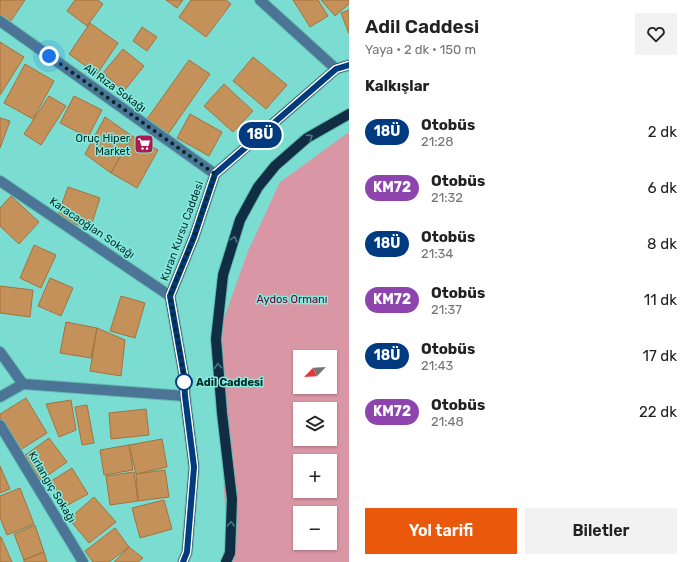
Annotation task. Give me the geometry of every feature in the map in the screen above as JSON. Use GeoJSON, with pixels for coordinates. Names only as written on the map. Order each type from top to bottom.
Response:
{"type":"FeatureCollection","features":[{"type":"Feature","properties":{"kind":"main road","name":"Kuran Kursu Caddesi"},"geometry":{"type":"LineString","coordinates":[[182,562],[187,552],[194,467],[184,376],[170,296],[194,237],[215,174],[336,69],[349,64]]}},
{"type":"Feature","properties":{"kind":"main road"},"geometry":{"type":"LineString","coordinates":[[226,562],[230,553],[232,500],[222,414],[216,339],[223,275],[240,220],[258,187],[275,166],[307,138],[349,114]]}},
{"type":"Feature","properties":{"kind":"street"},"geometry":{"type":"LineString","coordinates":[[260,0],[336,69]]}},
{"type":"Feature","properties":{"kind":"street","name":"Ali Rıza Sokağı"},"geometry":{"type":"LineString","coordinates":[[0,21],[215,174]]}},
{"type":"Feature","properties":{"kind":"street","name":"Karacaoğlan Sokağı"},"geometry":{"type":"LineString","coordinates":[[0,181],[170,296]]}},
{"type":"Feature","properties":{"kind":"street"},"geometry":{"type":"LineString","coordinates":[[0,352],[23,384]]}},
{"type":"Feature","properties":{"kind":"street"},"geometry":{"type":"LineString","coordinates":[[0,397],[23,384],[185,396]]}},
{"type":"Feature","properties":{"kind":"street","name":"Kırlangıç Sokağı"},"geometry":{"type":"LineString","coordinates":[[0,425],[83,562]]}},
{"type":"Feature","properties":{"kind":"green space","name":"Aydos Ormanı"},"geometry":{"type":"Polygon","coordinates":[[[349,132],[349,562],[228,562],[223,473],[222,324],[248,251],[280,182],[349,132]]]}},
{"type":"Feature","properties":{"kind":"building"},"geometry":{"type":"Polygon","coordinates":[[[0,0],[25,0],[10,22],[0,15],[0,0]]]}},
{"type":"Feature","properties":{"kind":"building"},"geometry":{"type":"Polygon","coordinates":[[[75,0],[98,0],[103,4],[87,26],[67,11],[75,0]]]}},
{"type":"Feature","properties":{"kind":"building"},"geometry":{"type":"Polygon","coordinates":[[[166,0],[183,0],[177,8],[166,0]]]}},
{"type":"Feature","properties":{"kind":"building"},"geometry":{"type":"Polygon","coordinates":[[[191,0],[226,0],[231,4],[206,37],[179,17],[191,0]]]}},
{"type":"Feature","properties":{"kind":"building"},"geometry":{"type":"Polygon","coordinates":[[[293,0],[318,0],[328,16],[310,27],[293,0]]]}},
{"type":"Feature","properties":{"kind":"building"},"geometry":{"type":"Polygon","coordinates":[[[321,0],[349,0],[349,4],[335,16],[321,0]]]}},
{"type":"Feature","properties":{"kind":"building"},"geometry":{"type":"Polygon","coordinates":[[[349,10],[349,34],[341,13],[349,10]]]}},
{"type":"Feature","properties":{"kind":"building"},"geometry":{"type":"Polygon","coordinates":[[[90,23],[118,43],[97,74],[69,54],[90,23]]]}},
{"type":"Feature","properties":{"kind":"building"},"geometry":{"type":"Polygon","coordinates":[[[142,27],[157,37],[147,51],[133,41],[142,27]]]}},
{"type":"Feature","properties":{"kind":"building"},"geometry":{"type":"Polygon","coordinates":[[[0,42],[24,57],[0,95],[0,42]]]}},
{"type":"Feature","properties":{"kind":"building"},"geometry":{"type":"Polygon","coordinates":[[[123,49],[144,66],[124,91],[103,73],[123,49]]]}},
{"type":"Feature","properties":{"kind":"building"},"geometry":{"type":"Polygon","coordinates":[[[253,57],[287,85],[266,109],[233,81],[253,57]]]}},
{"type":"Feature","properties":{"kind":"building"},"geometry":{"type":"Polygon","coordinates":[[[189,60],[210,74],[168,134],[147,119],[189,60]]]}},
{"type":"Feature","properties":{"kind":"building"},"geometry":{"type":"Polygon","coordinates":[[[25,64],[54,81],[33,119],[4,103],[25,64]]]}},
{"type":"Feature","properties":{"kind":"building"},"geometry":{"type":"Polygon","coordinates":[[[224,84],[253,111],[233,132],[204,106],[224,84]]]}},
{"type":"Feature","properties":{"kind":"building"},"geometry":{"type":"Polygon","coordinates":[[[49,96],[66,106],[41,145],[24,134],[49,96]]]}},
{"type":"Feature","properties":{"kind":"building"},"geometry":{"type":"Polygon","coordinates":[[[74,96],[102,110],[88,137],[60,123],[74,96]]]}},
{"type":"Feature","properties":{"kind":"building"},"geometry":{"type":"Polygon","coordinates":[[[190,114],[222,132],[209,156],[177,138],[190,114]]]}},
{"type":"Feature","properties":{"kind":"building"},"geometry":{"type":"Polygon","coordinates":[[[105,117],[132,136],[111,173],[85,154],[105,117]]]}},
{"type":"Feature","properties":{"kind":"building"},"geometry":{"type":"Polygon","coordinates":[[[0,118],[10,121],[0,148],[0,118]]]}},
{"type":"Feature","properties":{"kind":"building"},"geometry":{"type":"Polygon","coordinates":[[[132,136],[158,150],[137,188],[111,173],[132,136]]]}},
{"type":"Feature","properties":{"kind":"building"},"geometry":{"type":"Polygon","coordinates":[[[68,187],[100,198],[90,229],[57,218],[68,187]]]}},
{"type":"Feature","properties":{"kind":"building"},"geometry":{"type":"Polygon","coordinates":[[[11,196],[39,222],[19,244],[0,226],[0,208],[11,196]]]}},
{"type":"Feature","properties":{"kind":"building"},"geometry":{"type":"Polygon","coordinates":[[[34,245],[56,255],[41,288],[20,278],[34,245]]]}},
{"type":"Feature","properties":{"kind":"building"},"geometry":{"type":"Polygon","coordinates":[[[50,278],[73,288],[61,316],[38,306],[50,278]]]}},
{"type":"Feature","properties":{"kind":"building"},"geometry":{"type":"Polygon","coordinates":[[[0,286],[33,290],[30,317],[0,313],[0,286]]]}},
{"type":"Feature","properties":{"kind":"building"},"geometry":{"type":"Polygon","coordinates":[[[121,296],[145,303],[135,338],[110,331],[121,296]]]}},
{"type":"Feature","properties":{"kind":"building"},"geometry":{"type":"Polygon","coordinates":[[[66,322],[97,328],[91,358],[60,353],[66,322]]]}},
{"type":"Feature","properties":{"kind":"building"},"geometry":{"type":"Polygon","coordinates":[[[97,328],[125,340],[121,376],[90,371],[97,328]]]}},
{"type":"Feature","properties":{"kind":"building"},"geometry":{"type":"Polygon","coordinates":[[[26,398],[47,433],[20,450],[0,418],[0,414],[26,398]]]}},
{"type":"Feature","properties":{"kind":"building"},"geometry":{"type":"Polygon","coordinates":[[[71,400],[76,430],[59,437],[46,404],[71,400]]]}},
{"type":"Feature","properties":{"kind":"building"},"geometry":{"type":"Polygon","coordinates":[[[87,405],[94,443],[82,445],[75,407],[87,405]]]}},
{"type":"Feature","properties":{"kind":"building"},"geometry":{"type":"Polygon","coordinates":[[[146,409],[149,435],[111,439],[109,413],[146,409]]]}},
{"type":"Feature","properties":{"kind":"building"},"geometry":{"type":"Polygon","coordinates":[[[49,438],[67,462],[41,480],[24,456],[49,438]]]}},
{"type":"Feature","properties":{"kind":"building"},"geometry":{"type":"Polygon","coordinates":[[[162,439],[167,467],[136,474],[129,445],[162,439]]]}},
{"type":"Feature","properties":{"kind":"building"},"geometry":{"type":"Polygon","coordinates":[[[129,445],[133,470],[104,475],[100,450],[129,445]]]}},
{"type":"Feature","properties":{"kind":"building"},"geometry":{"type":"Polygon","coordinates":[[[0,466],[10,489],[0,493],[0,466]]]}},
{"type":"Feature","properties":{"kind":"building"},"geometry":{"type":"Polygon","coordinates":[[[72,468],[88,494],[66,506],[51,481],[72,468]]]}},
{"type":"Feature","properties":{"kind":"building"},"geometry":{"type":"Polygon","coordinates":[[[165,470],[169,497],[138,501],[136,474],[165,470]]]}},
{"type":"Feature","properties":{"kind":"building"},"geometry":{"type":"Polygon","coordinates":[[[134,472],[138,501],[110,505],[106,476],[134,472]]]}},
{"type":"Feature","properties":{"kind":"building"},"geometry":{"type":"Polygon","coordinates":[[[20,488],[34,524],[7,535],[0,518],[0,496],[20,488]]]}},
{"type":"Feature","properties":{"kind":"building"},"geometry":{"type":"Polygon","coordinates":[[[94,497],[116,522],[89,543],[69,519],[94,497]]]}},
{"type":"Feature","properties":{"kind":"building"},"geometry":{"type":"Polygon","coordinates":[[[164,500],[172,529],[140,538],[132,508],[164,500]]]}},
{"type":"Feature","properties":{"kind":"building"},"geometry":{"type":"Polygon","coordinates":[[[35,525],[44,552],[24,560],[14,534],[35,525]]]}},
{"type":"Feature","properties":{"kind":"building"},"geometry":{"type":"Polygon","coordinates":[[[115,528],[129,547],[109,562],[93,562],[85,551],[115,528]]]}},
{"type":"Feature","properties":{"kind":"building"},"geometry":{"type":"Polygon","coordinates":[[[1,537],[12,562],[0,562],[1,537]]]}},
{"type":"Feature","properties":{"kind":"building"},"geometry":{"type":"Polygon","coordinates":[[[129,547],[143,558],[138,562],[114,562],[129,547]]]}},
{"type":"Feature","properties":{"kind":"building"},"geometry":{"type":"Polygon","coordinates":[[[44,552],[47,562],[24,562],[24,560],[44,552]]]}},
{"type":"Feature","properties":{"kind":"bus line","name":"18Ü"},"geometry":{"type":"LineString","coordinates":[[183,562],[187,552],[194,467],[184,376],[170,296],[194,237],[215,174],[336,69],[349,65]]}},
{"type":"Feature","properties":{"kind":"place","name":"Oruç Hiper Market"},"geometry":{"type":"Point","coordinates":[144,144]}},
{"type":"Feature","properties":{"kind":"place","name":"Adil Caddesi"},"geometry":{"type":"Point","coordinates":[184,382]}},
{"type":"Feature","properties":{"kind":"route"},"geometry":{"type":"LineString","coordinates":[[49,56],[215,174],[194,237],[170,296],[184,376],[184,386],[184,382]]}}]}
